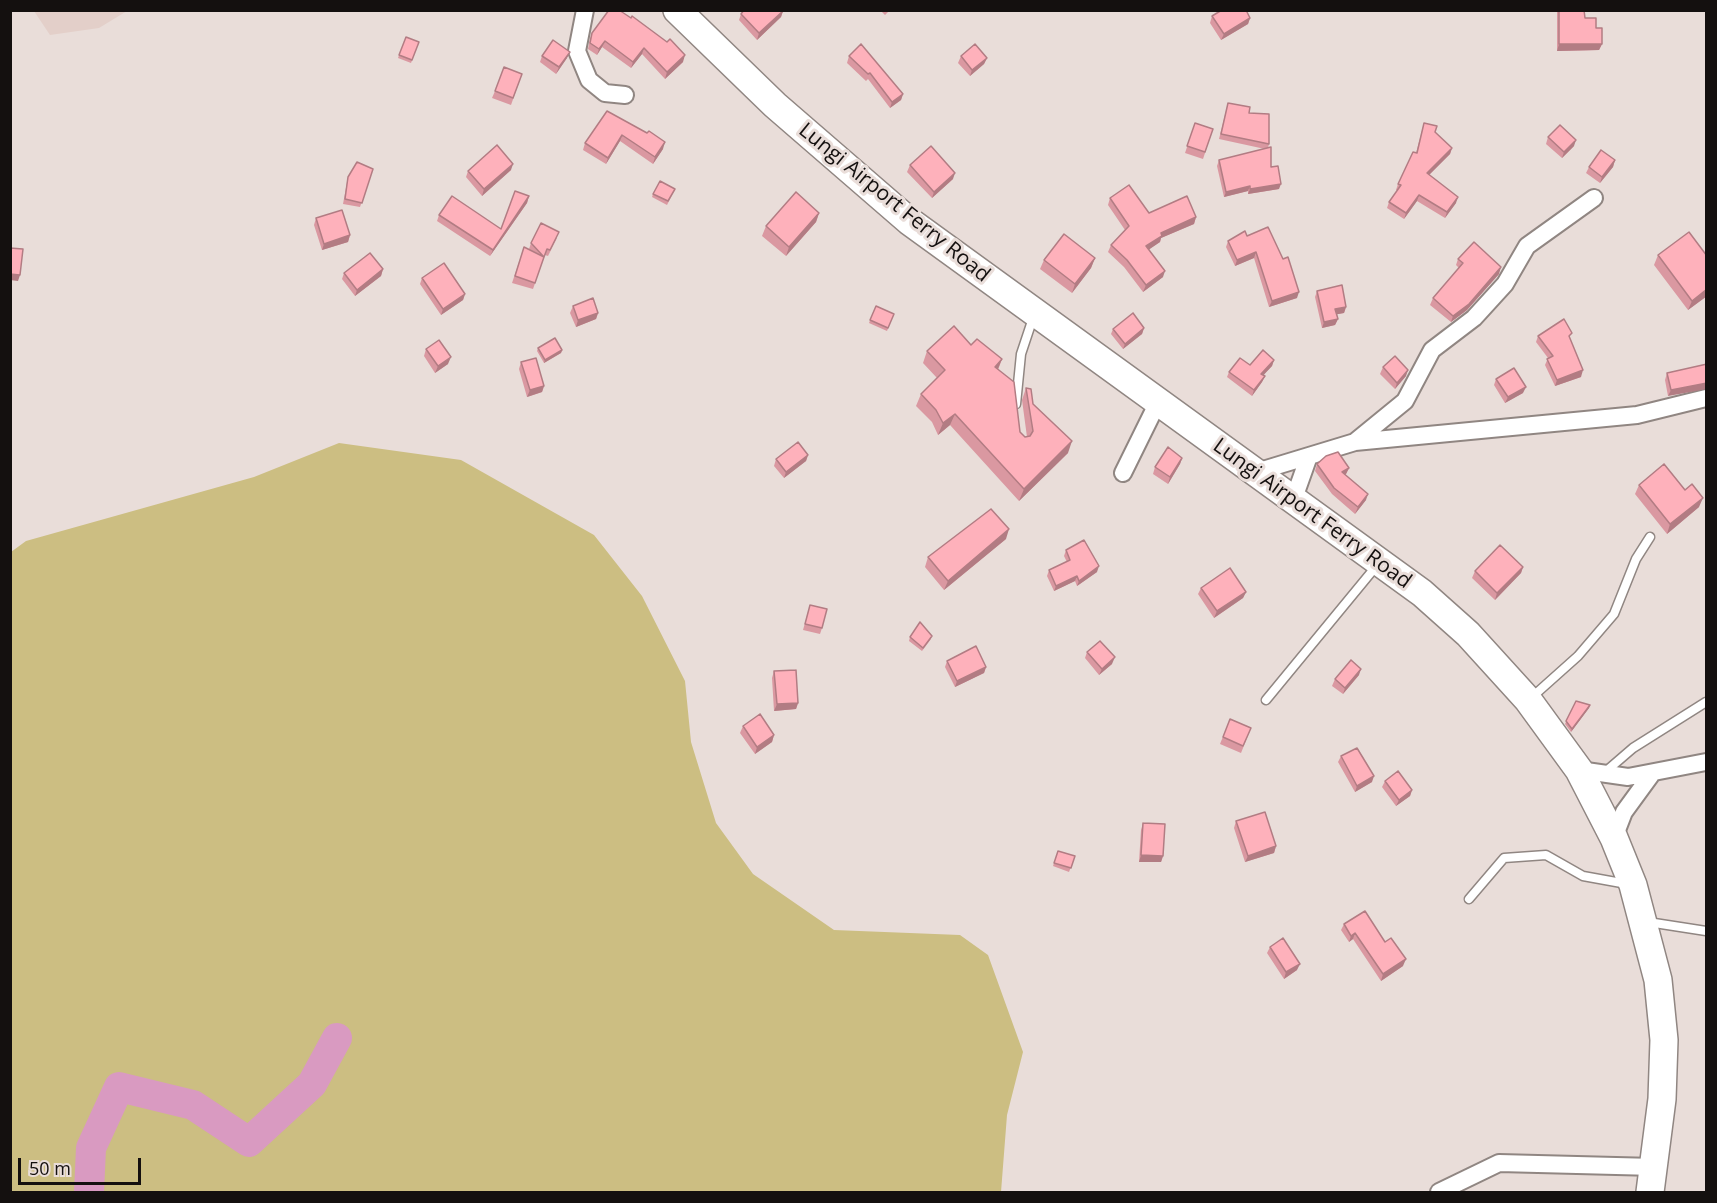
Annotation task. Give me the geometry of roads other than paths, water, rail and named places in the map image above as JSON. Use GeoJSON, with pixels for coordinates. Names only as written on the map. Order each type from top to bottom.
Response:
{"type":"FeatureCollection","features":[{"type":"Feature","properties":{"kind":"main road","name":"Lungi Airport Ferry Road"},"geometry":{"type":"LineString","coordinates":[[677,10],[775,105],[909,221],[1253,473],[1422,593],[1468,634],[1591,772],[1633,885],[1658,980],[1664,1040],[1662,1099],[1653,1180]]}},
{"type":"Feature","properties":{"kind":"street"},"geometry":{"type":"LineString","coordinates":[[585,10],[576,51],[589,80],[605,93],[625,95]]}},
{"type":"Feature","properties":{"kind":"street"},"geometry":{"type":"LineString","coordinates":[[1355,442],[1405,401],[1432,350],[1474,318],[1505,284],[1527,246],[1594,198]]}},
{"type":"Feature","properties":{"kind":"street"},"geometry":{"type":"LineString","coordinates":[[1253,473],[1355,442],[1637,415],[1707,398]]}},
{"type":"Feature","properties":{"kind":"street"},"geometry":{"type":"LineString","coordinates":[[1123,473],[1158,402]]}},
{"type":"Feature","properties":{"kind":"street"},"geometry":{"type":"LineString","coordinates":[[1293,501],[1309,456]]}},
{"type":"Feature","properties":{"kind":"street"},"geometry":{"type":"LineString","coordinates":[[1591,772],[1628,777],[1651,775],[1707,762]]}},
{"type":"Feature","properties":{"kind":"street"},"geometry":{"type":"LineString","coordinates":[[1614,838],[1624,812],[1651,775]]}},
{"type":"Feature","properties":{"kind":"street"},"geometry":{"type":"LineString","coordinates":[[1439,1192],[1499,1163],[1653,1180]]}},
{"type":"Feature","properties":{"kind":"lane"},"geometry":{"type":"LineString","coordinates":[[1017,410],[1015,399],[1021,354],[1034,314]]}},
{"type":"Feature","properties":{"kind":"lane"},"geometry":{"type":"LineString","coordinates":[[1528,700],[1578,656],[1614,614],[1636,559],[1650,537]]}},
{"type":"Feature","properties":{"kind":"lane"},"geometry":{"type":"LineString","coordinates":[[1266,700],[1380,562]]}},
{"type":"Feature","properties":{"kind":"lane"},"geometry":{"type":"LineString","coordinates":[[1591,772],[1707,702]]}},
{"type":"Feature","properties":{"kind":"lane"},"geometry":{"type":"LineString","coordinates":[[1469,899],[1504,858],[1546,855],[1583,876],[1633,885]]}},
{"type":"Feature","properties":{"kind":"lane"},"geometry":{"type":"LineString","coordinates":[[1642,922],[1681,925],[1707,931]]}},
{"type":"Feature","properties":{"kind":"waterway"},"geometry":{"type":"LineString","coordinates":[[89,1192],[91,1148],[119,1087],[193,1105],[249,1142],[312,1084],[337,1038]]}}]}
